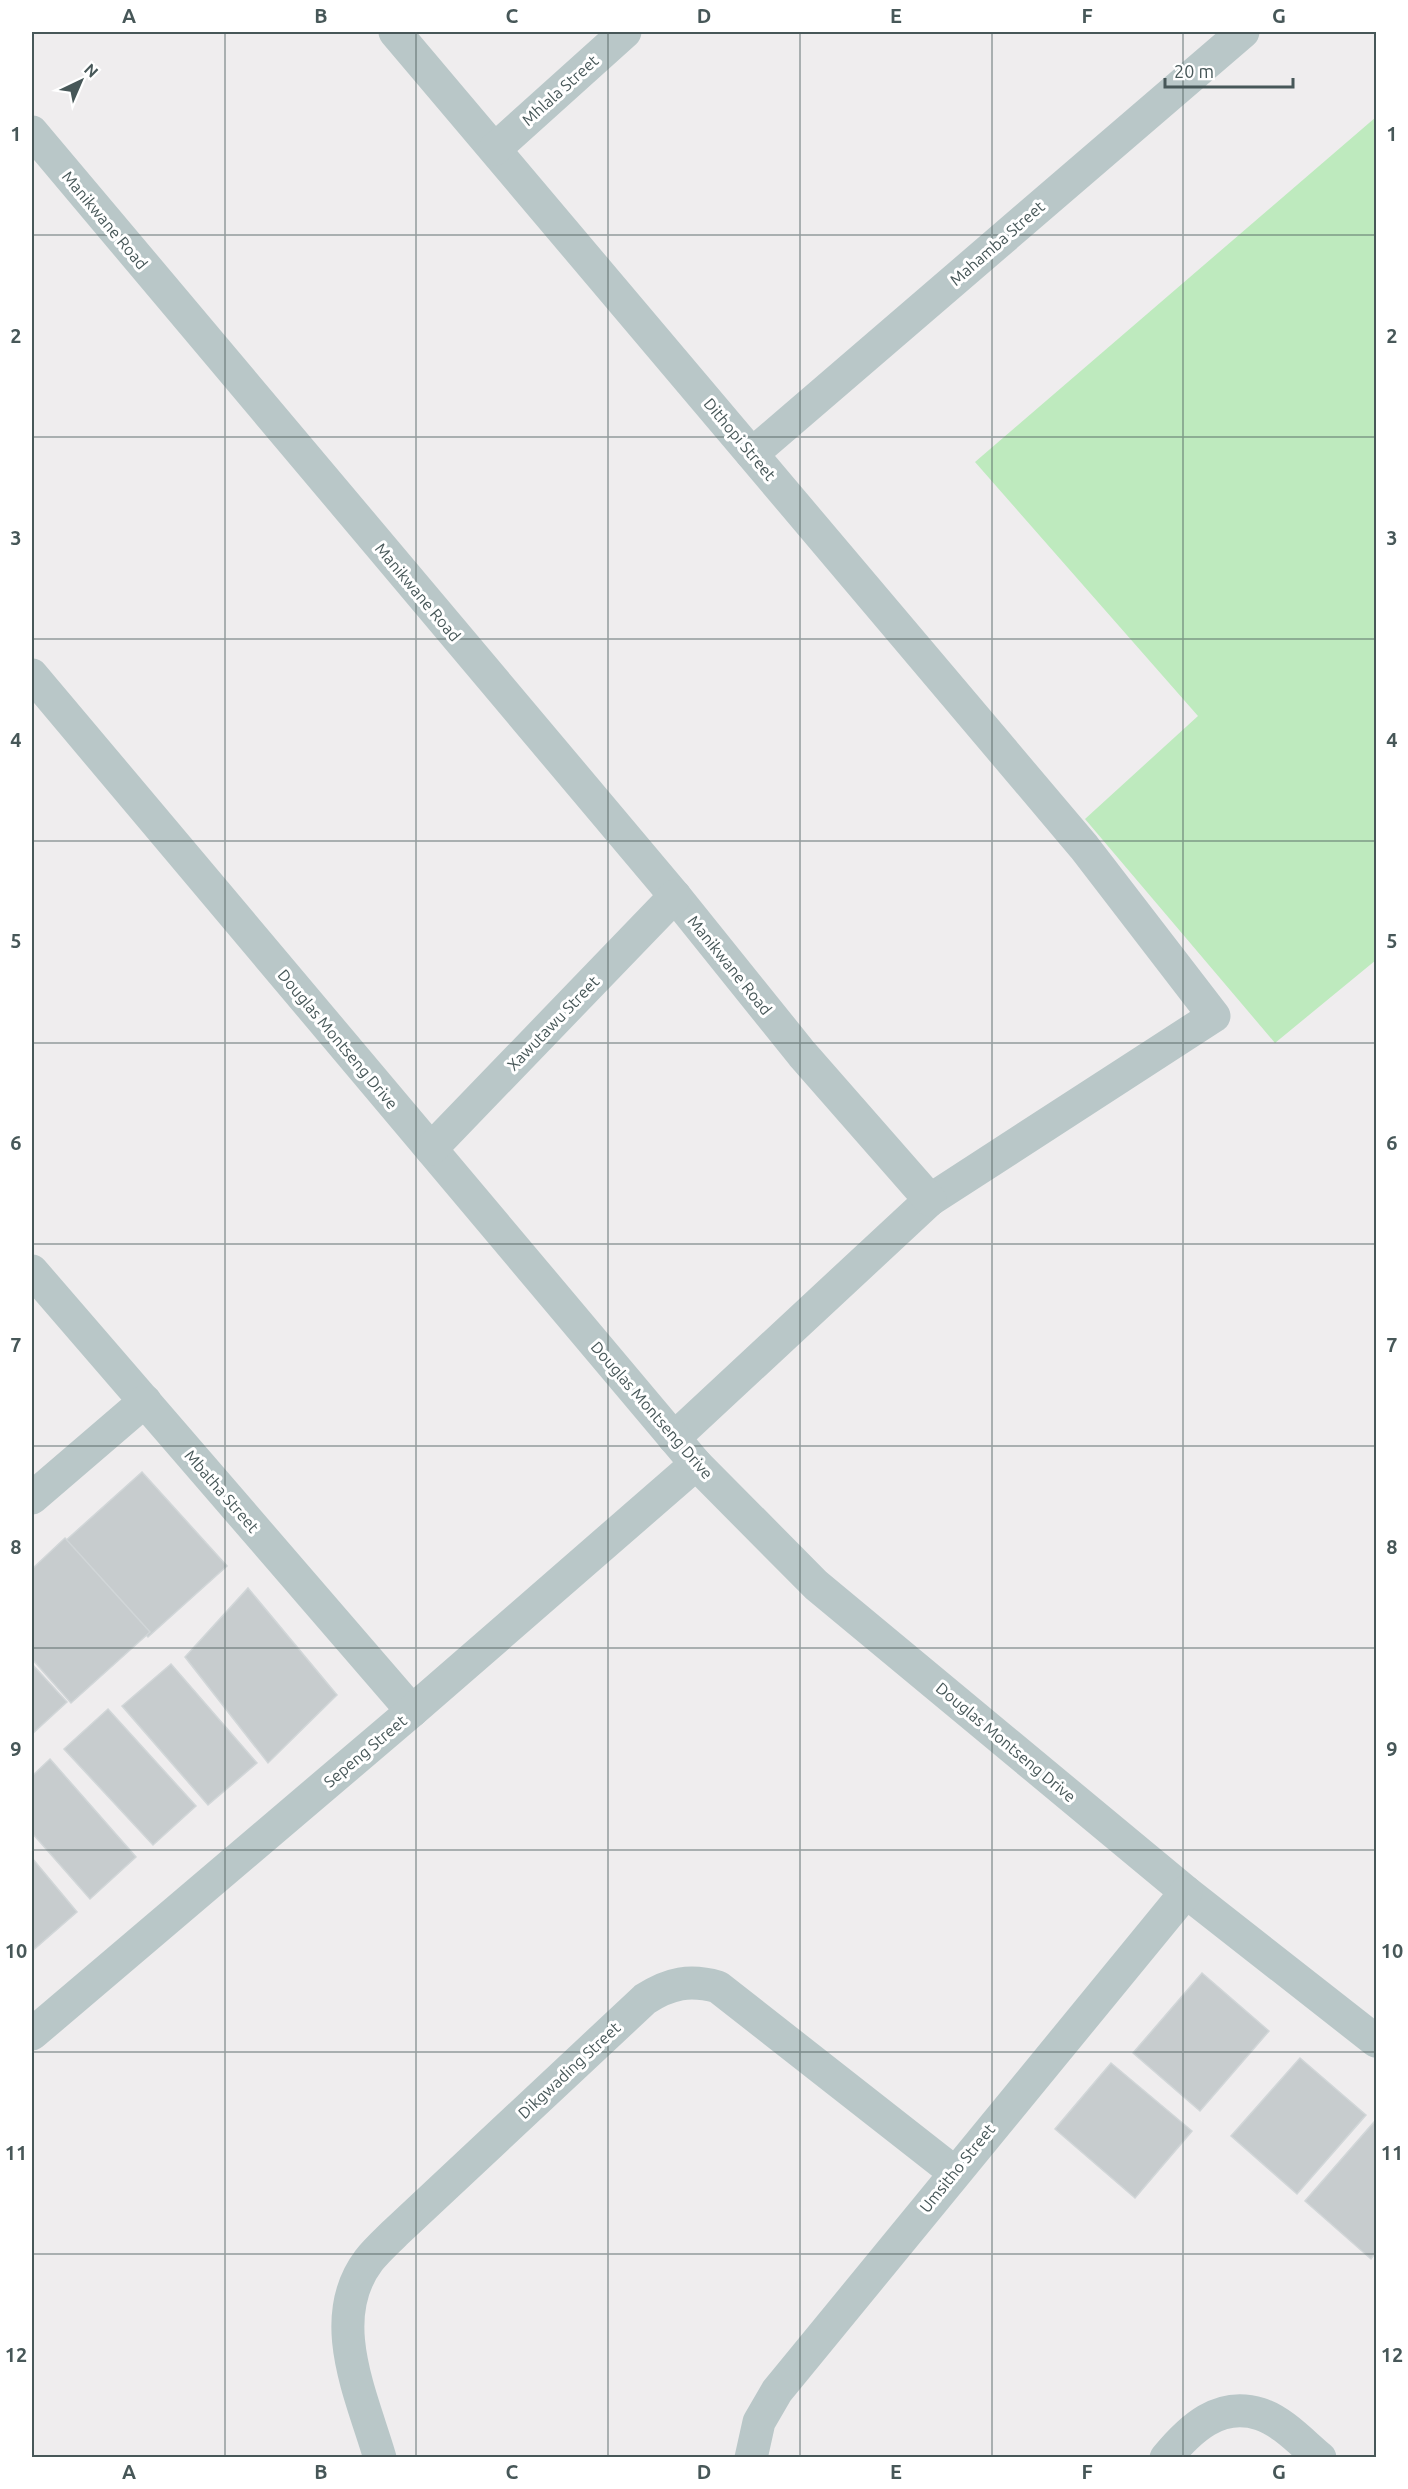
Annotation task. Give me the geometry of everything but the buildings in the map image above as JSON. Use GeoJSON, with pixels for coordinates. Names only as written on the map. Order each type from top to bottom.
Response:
{"type":"FeatureCollection","features":[{"type":"Feature","properties":{"kind":"street","name":"Dithopi Street"},"geometry":{"type":"LineString","coordinates":[[395,32],[1084,847],[1214,1016],[930,1200]]}},
{"type":"Feature","properties":{"kind":"street","name":"Mhlala Street"},"geometry":{"type":"LineString","coordinates":[[495,149],[625,32]]}},
{"type":"Feature","properties":{"kind":"street","name":"Mahamba Street"},"geometry":{"type":"LineString","coordinates":[[752,454],[1243,32]]}},
{"type":"Feature","properties":{"kind":"street","name":"Manikwane Road"},"geometry":{"type":"LineString","coordinates":[[32,132],[675,896],[802,1054],[930,1200]]}},
{"type":"Feature","properties":{"kind":"street","name":"Douglas Montseng Drive"},"geometry":{"type":"LineString","coordinates":[[32,675],[696,1464],[816,1585],[1186,1892],[1377,2041]]}},
{"type":"Feature","properties":{"kind":"street","name":"Xawutawu Street"},"geometry":{"type":"LineString","coordinates":[[431,1149],[675,896]]}},
{"type":"Feature","properties":{"kind":"street"},"geometry":{"type":"LineString","coordinates":[[674,1438],[930,1200]]}},
{"type":"Feature","properties":{"kind":"street","name":"Mbatha Street"},"geometry":{"type":"LineString","coordinates":[[32,1271],[412,1711]]}},
{"type":"Feature","properties":{"kind":"street"},"geometry":{"type":"LineString","coordinates":[[32,1498],[145,1401]]}},
{"type":"Feature","properties":{"kind":"street","name":"Sepeng Street"},"geometry":{"type":"LineString","coordinates":[[32,2034],[412,1711],[696,1464]]}},
{"type":"Feature","properties":{"kind":"street","name":"Umsitho Street"},"geometry":{"type":"LineString","coordinates":[[751,2457],[759,2422],[777,2391],[954,2172],[1186,1892]]}},
{"type":"Feature","properties":{"kind":"street","name":"Dikgwading Street"},"geometry":{"type":"LineString","coordinates":[[381,2457],[349,2354],[349,2309],[355,2286],[368,2261],[394,2233],[610,2031],[660,1989],[687,1982],[718,1987],[954,2172]]}},
{"type":"Feature","properties":{"kind":"street"},"geometry":{"type":"LineString","coordinates":[[1166,2457],[1186,2432],[1214,2414],[1238,2411],[1260,2414],[1276,2423],[1320,2457]]}},
{"type":"Feature","properties":{"kind":"green space"},"geometry":{"type":"Polygon","coordinates":[[[1376,117],[1376,960],[1275,1043],[1085,819],[1198,716],[975,462],[1376,117]]]}}]}
